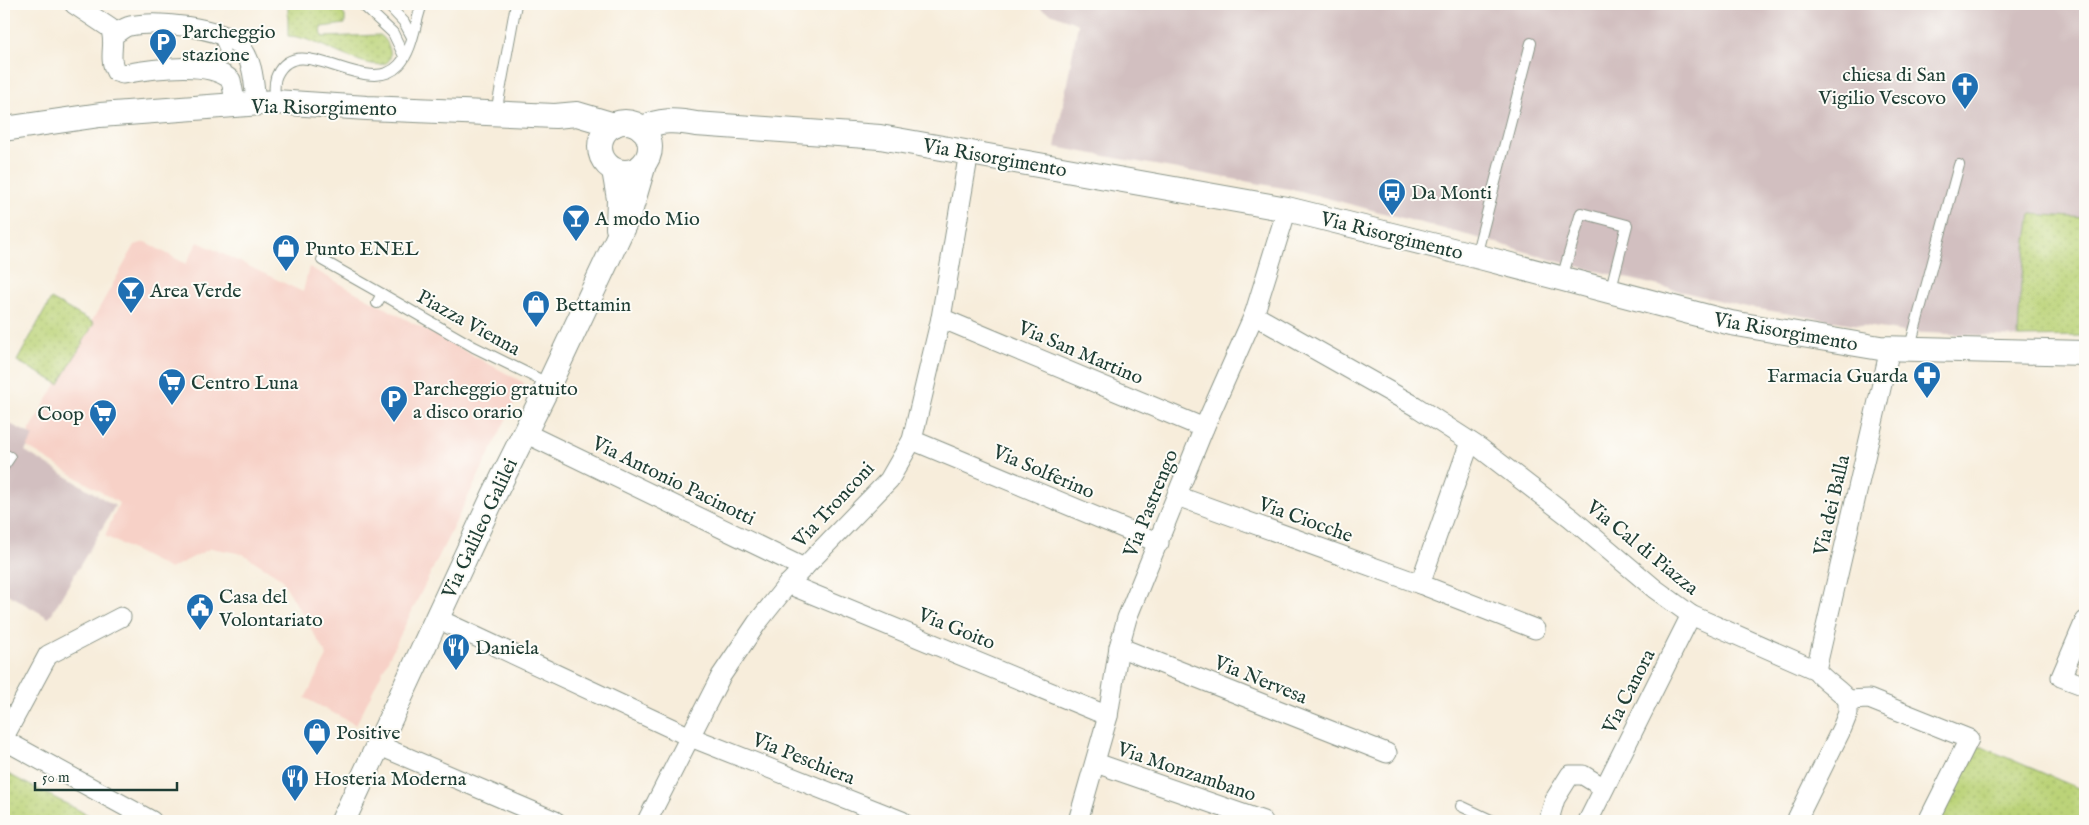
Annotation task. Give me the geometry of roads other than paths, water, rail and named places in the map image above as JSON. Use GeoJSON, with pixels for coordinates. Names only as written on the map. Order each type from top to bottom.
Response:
{"type":"FeatureCollection","features":[{"type":"Feature","properties":{"kind":"street"},"geometry":{"type":"LineString","coordinates":[[74,4],[105,24],[113,35],[110,59],[116,72],[123,74],[187,68],[211,71],[226,76],[256,104]]}},
{"type":"Feature","properties":{"kind":"street"},"geometry":{"type":"LineString","coordinates":[[113,35],[130,26],[152,24],[194,28],[216,33],[239,45],[252,66],[256,104]]}},
{"type":"Feature","properties":{"kind":"street","name":"Via Risorgimento"},"geometry":{"type":"LineString","coordinates":[[4,128],[100,115],[256,104],[555,116],[577,114],[614,125],[628,122],[642,129],[653,123],[670,121],[880,138],[969,152],[1287,209],[1562,278],[1610,293],[1731,323],[1899,350],[2085,353]]}},
{"type":"Feature","properties":{"kind":"street","name":"Via Risorgimento"},"geometry":{"type":"LineString","coordinates":[[555,116],[583,130],[600,150],[607,165],[614,170],[630,172],[668,134],[696,124]]}},
{"type":"Feature","properties":{"kind":"street"},"geometry":{"type":"LineString","coordinates":[[600,150],[603,136],[614,125]]}},
{"type":"Feature","properties":{"kind":"street"},"geometry":{"type":"LineString","coordinates":[[642,129],[647,135],[647,157]]}},
{"type":"Feature","properties":{"kind":"street","name":"Via Tronconi"},"geometry":{"type":"LineString","coordinates":[[647,821],[688,736],[721,676],[757,622],[788,584],[889,480],[912,440],[941,318],[969,152]]}},
{"type":"Feature","properties":{"kind":"street","name":"Via Galileo Galilei"},"geometry":{"type":"LineString","coordinates":[[342,821],[436,618],[550,384],[617,235],[635,200],[647,157]]}},
{"type":"Feature","properties":{"kind":"street","name":"Via Galileo Galilei"},"geometry":{"type":"LineString","coordinates":[[614,170],[619,200],[617,235]]}},
{"type":"Feature","properties":{"kind":"street","name":"Via Pastrengo"},"geometry":{"type":"LineString","coordinates":[[1078,821],[1108,716],[1119,647],[1128,618],[1204,428],[1254,315],[1287,209]]}},
{"type":"Feature","properties":{"kind":"street","name":"Via Cal di Piazza"},"geometry":{"type":"LineString","coordinates":[[1254,315],[1415,406],[1470,442],[1571,518],[1655,589],[1691,615],[1816,670],[1822,678],[1839,689],[1848,700]]}},
{"type":"Feature","properties":{"kind":"street","name":"Via San Martino"},"geometry":{"type":"LineString","coordinates":[[941,318],[1204,428]]}},
{"type":"Feature","properties":{"kind":"street","name":"Via dei Balla"},"geometry":{"type":"LineString","coordinates":[[1816,670],[1899,350]]}},
{"type":"Feature","properties":{"kind":"street","name":"Via Antonio Pacinotti"},"geometry":{"type":"LineString","coordinates":[[525,433],[804,568]]}},
{"type":"Feature","properties":{"kind":"street","name":"Via Solferino"},"geometry":{"type":"LineString","coordinates":[[912,440],[1159,543]]}},
{"type":"Feature","properties":{"kind":"street"},"geometry":{"type":"LineString","coordinates":[[1420,584],[1470,442]]}},
{"type":"Feature","properties":{"kind":"street","name":"Via Ciocche"},"geometry":{"type":"LineString","coordinates":[[1177,496],[1420,584],[1535,629]]}},
{"type":"Feature","properties":{"kind":"street","name":"Via Goito"},"geometry":{"type":"LineString","coordinates":[[788,584],[1108,716]]}},
{"type":"Feature","properties":{"kind":"street","name":"Via Canora"},"geometry":{"type":"LineString","coordinates":[[1588,821],[1691,615]]}},
{"type":"Feature","properties":{"kind":"street"},"geometry":{"type":"LineString","coordinates":[[121,618],[48,655],[4,738],[152,821]]}},
{"type":"Feature","properties":{"kind":"street","name":"Via Peschiera"},"geometry":{"type":"LineString","coordinates":[[436,618],[688,736],[902,821]]}},
{"type":"Feature","properties":{"kind":"street"},"geometry":{"type":"LineString","coordinates":[[2085,622],[2061,677],[2085,686]]}},
{"type":"Feature","properties":{"kind":"street","name":"Via Nervesa"},"geometry":{"type":"LineString","coordinates":[[1119,647],[1387,753]]}},
{"type":"Feature","properties":{"kind":"street"},"geometry":{"type":"LineString","coordinates":[[1796,821],[1842,728],[1848,713],[1848,700],[1868,700],[1969,739],[1928,821]]}},
{"type":"Feature","properties":{"kind":"street"},"geometry":{"type":"LineString","coordinates":[[378,745],[555,821]]}},
{"type":"Feature","properties":{"kind":"street","name":"Via Monzambano"},"geometry":{"type":"LineString","coordinates":[[1096,763],[1263,821]]}},
{"type":"Feature","properties":{"kind":"street"},"geometry":{"type":"LineString","coordinates":[[1552,821],[1550,816],[1555,799],[1570,775],[1583,775],[1604,788]]}},
{"type":"Feature","properties":{"kind":"lane"},"geometry":{"type":"LineString","coordinates":[[362,4],[394,32],[404,56]]}},
{"type":"Feature","properties":{"kind":"lane"},"geometry":{"type":"LineString","coordinates":[[387,4],[404,22],[412,37]]}},
{"type":"Feature","properties":{"kind":"lane"},"geometry":{"type":"LineString","coordinates":[[496,113],[516,4]]}},
{"type":"Feature","properties":{"kind":"lane"},"geometry":{"type":"LineString","coordinates":[[256,104],[287,63],[301,58],[326,62],[370,76],[390,72],[400,64],[404,56],[412,37],[418,6]]}},
{"type":"Feature","properties":{"kind":"lane"},"geometry":{"type":"LineString","coordinates":[[211,71],[222,63],[225,57],[222,41],[216,33]]}},
{"type":"Feature","properties":{"kind":"lane"},"geometry":{"type":"LineString","coordinates":[[1476,256],[1531,43]]}},
{"type":"Feature","properties":{"kind":"lane"},"geometry":{"type":"LineString","coordinates":[[1899,350],[1959,165]]}},
{"type":"Feature","properties":{"kind":"lane"},"geometry":{"type":"LineString","coordinates":[[1562,278],[1581,213],[1627,225],[1610,293]]}},
{"type":"Feature","properties":{"kind":"lane","name":"Piazza Vienna"},"geometry":{"type":"LineString","coordinates":[[322,260],[380,298],[550,384]]}},
{"type":"Feature","properties":{"kind":"lane"},"geometry":{"type":"LineString","coordinates":[[4,454],[10,457],[4,466]]}},
{"type":"Feature","properties":{"kind":"lane"},"geometry":{"type":"LineString","coordinates":[[1461,806],[1493,821]]}},
{"type":"Feature","properties":{"kind":"place","name":"Parcheggio stazione"},"geometry":{"type":"Point","coordinates":[163,66]}},
{"type":"Feature","properties":{"kind":"place","name":"chiesa di San Vigilio Vescovo"},"geometry":{"type":"Point","coordinates":[1965,110]}},
{"type":"Feature","properties":{"kind":"place","name":"Da Monti"},"geometry":{"type":"Point","coordinates":[1392,216]}},
{"type":"Feature","properties":{"kind":"place","name":"A modo Mio"},"geometry":{"type":"Point","coordinates":[576,242]}},
{"type":"Feature","properties":{"kind":"place","name":"Punto ENEL"},"geometry":{"type":"Point","coordinates":[286,272]}},
{"type":"Feature","properties":{"kind":"place","name":"Area Verde"},"geometry":{"type":"Point","coordinates":[131,314]}},
{"type":"Feature","properties":{"kind":"place","name":"Bettamin"},"geometry":{"type":"Point","coordinates":[536,328]}},
{"type":"Feature","properties":{"kind":"place","name":"Farmacia Guarda"},"geometry":{"type":"Point","coordinates":[1927,399]}},
{"type":"Feature","properties":{"kind":"place","name":"Centro Luna"},"geometry":{"type":"Point","coordinates":[172,406]}},
{"type":"Feature","properties":{"kind":"place","name":"Parcheggio gratuito a disco orario"},"geometry":{"type":"Point","coordinates":[394,423]}},
{"type":"Feature","properties":{"kind":"place","name":"Coop"},"geometry":{"type":"Point","coordinates":[103,437]}},
{"type":"Feature","properties":{"kind":"place","name":"Casa del Volontariato"},"geometry":{"type":"Point","coordinates":[200,631]}},
{"type":"Feature","properties":{"kind":"place","name":"Daniela"},"geometry":{"type":"Point","coordinates":[456,671]}},
{"type":"Feature","properties":{"kind":"place","name":"Positive"},"geometry":{"type":"Point","coordinates":[317,756]}},
{"type":"Feature","properties":{"kind":"place","name":"Hosteria Moderna"},"geometry":{"type":"Point","coordinates":[295,802]}}]}
